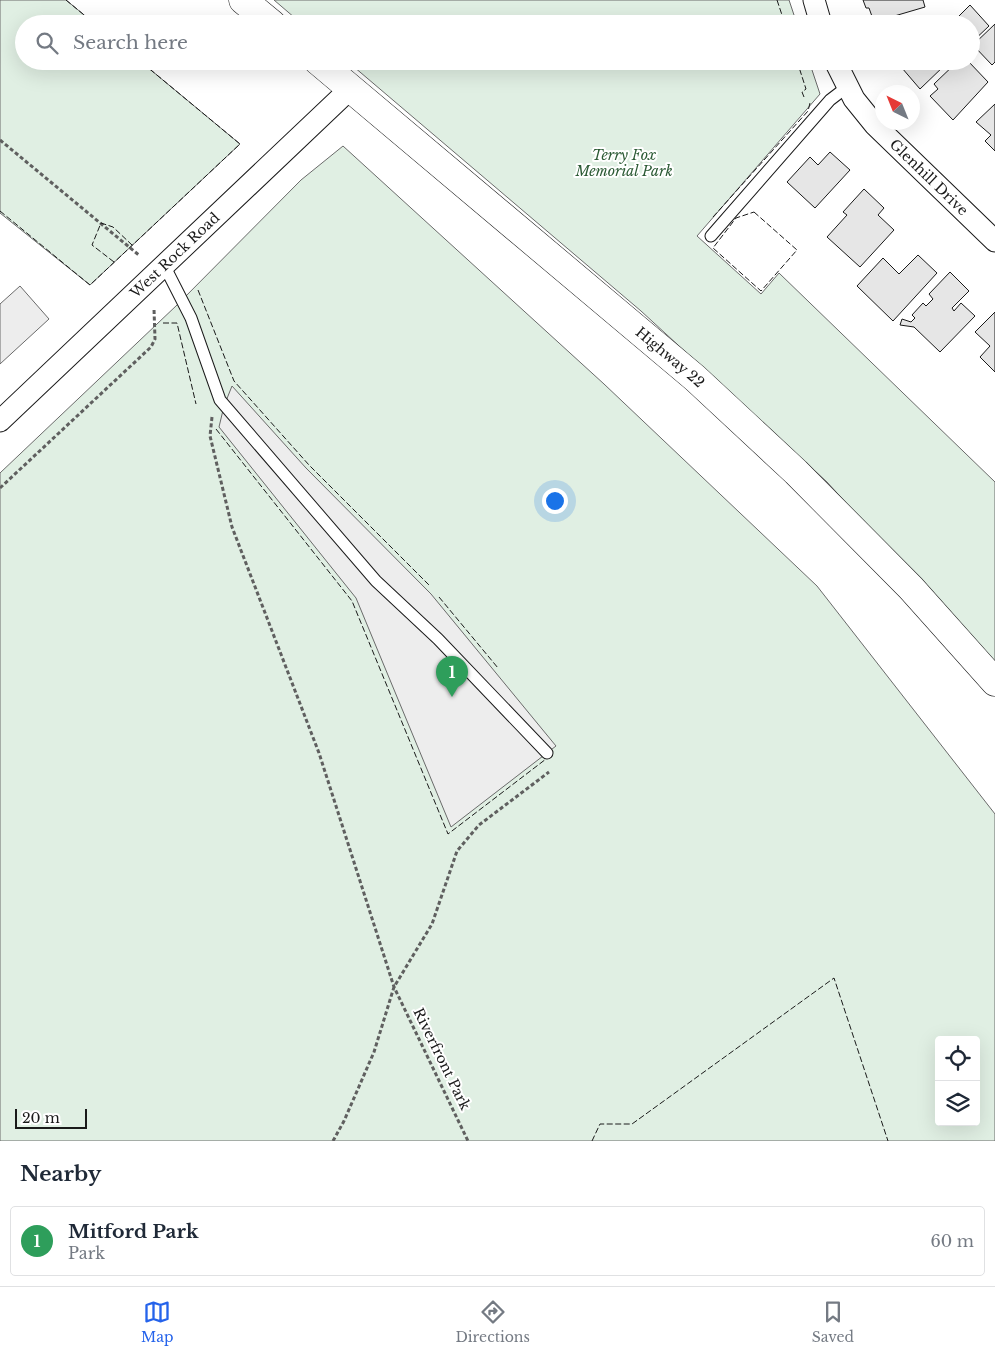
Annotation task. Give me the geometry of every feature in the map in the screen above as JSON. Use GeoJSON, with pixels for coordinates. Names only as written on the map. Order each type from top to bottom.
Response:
{"type":"FeatureCollection","features":[{"type":"Feature","properties":{"kind":"main road"},"geometry":{"type":"LineString","coordinates":[[244,0],[262,15]]}},
{"type":"Feature","properties":{"kind":"main road","name":"Highway 22"},"geometry":{"type":"LineString","coordinates":[[329,70],[695,378],[796,472],[890,568],[995,682]]}},
{"type":"Feature","properties":{"kind":"street"},"geometry":{"type":"LineString","coordinates":[[814,0],[818,15]]}},
{"type":"Feature","properties":{"kind":"street","name":"Glenhill Drive"},"geometry":{"type":"LineString","coordinates":[[839,70],[847,87],[874,125],[995,241]]}},
{"type":"Feature","properties":{"kind":"street","name":"West Rock Road"},"geometry":{"type":"LineString","coordinates":[[0,421],[351,88]]}},
{"type":"Feature","properties":{"kind":"lane"},"geometry":{"type":"LineString","coordinates":[[711,236],[830,100],[847,87]]}},
{"type":"Feature","properties":{"kind":"lane"},"geometry":{"type":"LineString","coordinates":[[164,265],[191,318],[220,400],[376,581],[438,639],[548,753]]}},
{"type":"Feature","properties":{"kind":"path"},"geometry":{"type":"LineString","coordinates":[[0,140],[141,257]]}},
{"type":"Feature","properties":{"kind":"path"},"geometry":{"type":"LineString","coordinates":[[0,488],[152,347],[154,339],[153,310]]}},
{"type":"Feature","properties":{"kind":"path","name":"Riverfront Park"},"geometry":{"type":"LineString","coordinates":[[220,400],[212,418],[210,436],[232,527],[318,753],[394,987],[468,1141]]}},
{"type":"Feature","properties":{"kind":"path"},"geometry":{"type":"LineString","coordinates":[[333,1141],[344,1121],[374,1052],[394,987],[432,924],[458,851],[479,825],[555,766],[548,753]]}},
{"type":"Feature","properties":{"kind":"green space"},"geometry":{"type":"Polygon","coordinates":[[[0,0],[66,0],[84,15],[15,15],[15,70],[151,70],[240,144],[90,285],[0,213],[0,0]]]}},
{"type":"Feature","properties":{"kind":"green space"},"geometry":{"type":"Polygon","coordinates":[[[274,0],[789,0],[794,15],[292,15],[274,0]]]}},
{"type":"Feature","properties":{"kind":"green space","name":"Terry Fox Memorial Park"},"geometry":{"type":"Polygon","coordinates":[[[358,70],[812,70],[820,94],[697,236],[761,294],[779,273],[995,482],[995,667],[827,482],[641,311],[358,70]]]}},
{"type":"Feature","properties":{"kind":"green space"},"geometry":{"type":"Polygon","coordinates":[[[343,146],[604,384],[817,586],[995,814],[995,1141],[0,1141],[0,473],[177,305],[301,180],[343,146]]]}},
{"type":"Feature","properties":{"kind":"shaded area"},"geometry":{"type":"Polygon","coordinates":[[[20,286],[49,319],[0,364],[0,304],[20,286]]]}},
{"type":"Feature","properties":{"kind":"shaded area"},"geometry":{"type":"Polygon","coordinates":[[[232,386],[306,468],[431,594],[556,746],[451,827],[356,598],[219,427],[224,406],[232,386]]]}},
{"type":"Feature","properties":{"kind":"building"},"geometry":{"type":"Polygon","coordinates":[[[863,0],[923,0],[925,7],[898,15],[872,15],[869,8],[866,8],[863,0]]]}},
{"type":"Feature","properties":{"kind":"building"},"geometry":{"type":"Polygon","coordinates":[[[970,5],[979,15],[960,15],[970,5]]]}},
{"type":"Feature","properties":{"kind":"building"},"geometry":{"type":"Polygon","coordinates":[[[980,16],[989,26],[980,34],[980,16]]]}},
{"type":"Feature","properties":{"kind":"building"},"geometry":{"type":"Polygon","coordinates":[[[995,24],[995,62],[992,65],[980,52],[980,38],[995,24]]]}},
{"type":"Feature","properties":{"kind":"building"},"geometry":{"type":"Polygon","coordinates":[[[904,70],[940,70],[920,89],[920,85],[917,85],[904,70]]]}},
{"type":"Feature","properties":{"kind":"building"},"geometry":{"type":"Polygon","coordinates":[[[949,70],[977,70],[988,82],[953,120],[930,96],[938,89],[934,84],[949,70]]]}},
{"type":"Feature","properties":{"kind":"building"},"geometry":{"type":"Polygon","coordinates":[[[995,104],[995,151],[985,141],[991,135],[976,122],[995,104]]]}},
{"type":"Feature","properties":{"kind":"building"},"geometry":{"type":"Polygon","coordinates":[[[830,152],[850,170],[815,208],[787,182],[810,157],[818,165],[830,152]]]}},
{"type":"Feature","properties":{"kind":"building"},"geometry":{"type":"Polygon","coordinates":[[[864,189],[884,208],[878,215],[894,230],[860,267],[827,237],[847,215],[843,212],[864,189]]]}},
{"type":"Feature","properties":{"kind":"building"},"geometry":{"type":"Polygon","coordinates":[[[918,255],[937,273],[893,321],[857,286],[883,258],[899,274],[918,255]]]}},
{"type":"Feature","properties":{"kind":"building"},"geometry":{"type":"Polygon","coordinates":[[[950,272],[969,291],[952,308],[954,311],[961,303],[975,316],[940,352],[914,327],[900,325],[902,319],[911,322],[915,318],[912,315],[923,303],[926,306],[933,299],[929,294],[950,272]]]}},
{"type":"Feature","properties":{"kind":"building"},"geometry":{"type":"Polygon","coordinates":[[[995,312],[995,372],[980,357],[990,346],[975,332],[995,312]]]}},
{"type":"Feature","properties":{"kind":"fence"},"geometry":{"type":"LineString","coordinates":[[66,0],[84,15]]}},
{"type":"Feature","properties":{"kind":"fence"},"geometry":{"type":"LineString","coordinates":[[777,0],[782,15]]}},
{"type":"Feature","properties":{"kind":"fence"},"geometry":{"type":"LineString","coordinates":[[0,211],[90,285],[240,144],[151,70]]}},
{"type":"Feature","properties":{"kind":"fence"},"geometry":{"type":"LineString","coordinates":[[800,70],[806,89],[802,92],[804,97]]}},
{"type":"Feature","properties":{"kind":"fence"},"geometry":{"type":"LineString","coordinates":[[713,217],[808,111],[810,103]]}},
{"type":"Feature","properties":{"kind":"fence"},"geometry":{"type":"LineString","coordinates":[[754,212],[797,250],[761,291],[713,248],[736,218],[754,212]]}},
{"type":"Feature","properties":{"kind":"fence"},"geometry":{"type":"LineString","coordinates":[[114,262],[92,245],[101,223],[113,227],[132,245]]}},
{"type":"Feature","properties":{"kind":"fence"},"geometry":{"type":"LineString","coordinates":[[198,290],[234,381],[309,465],[430,586]]}},
{"type":"Feature","properties":{"kind":"fence"},"geometry":{"type":"LineString","coordinates":[[163,323],[177,323],[196,404]]}},
{"type":"Feature","properties":{"kind":"fence"},"geometry":{"type":"LineString","coordinates":[[216,429],[352,601],[448,834],[546,759]]}},
{"type":"Feature","properties":{"kind":"fence"},"geometry":{"type":"LineString","coordinates":[[439,597],[498,668]]}},
{"type":"Feature","properties":{"kind":"fence"},"geometry":{"type":"LineString","coordinates":[[592,1141],[600,1124],[632,1124],[834,978],[888,1141]]}},
{"type":"Feature","properties":{"kind":"place","name":"Mitford Park"},"geometry":{"type":"Point","coordinates":[452,697]}}]}
